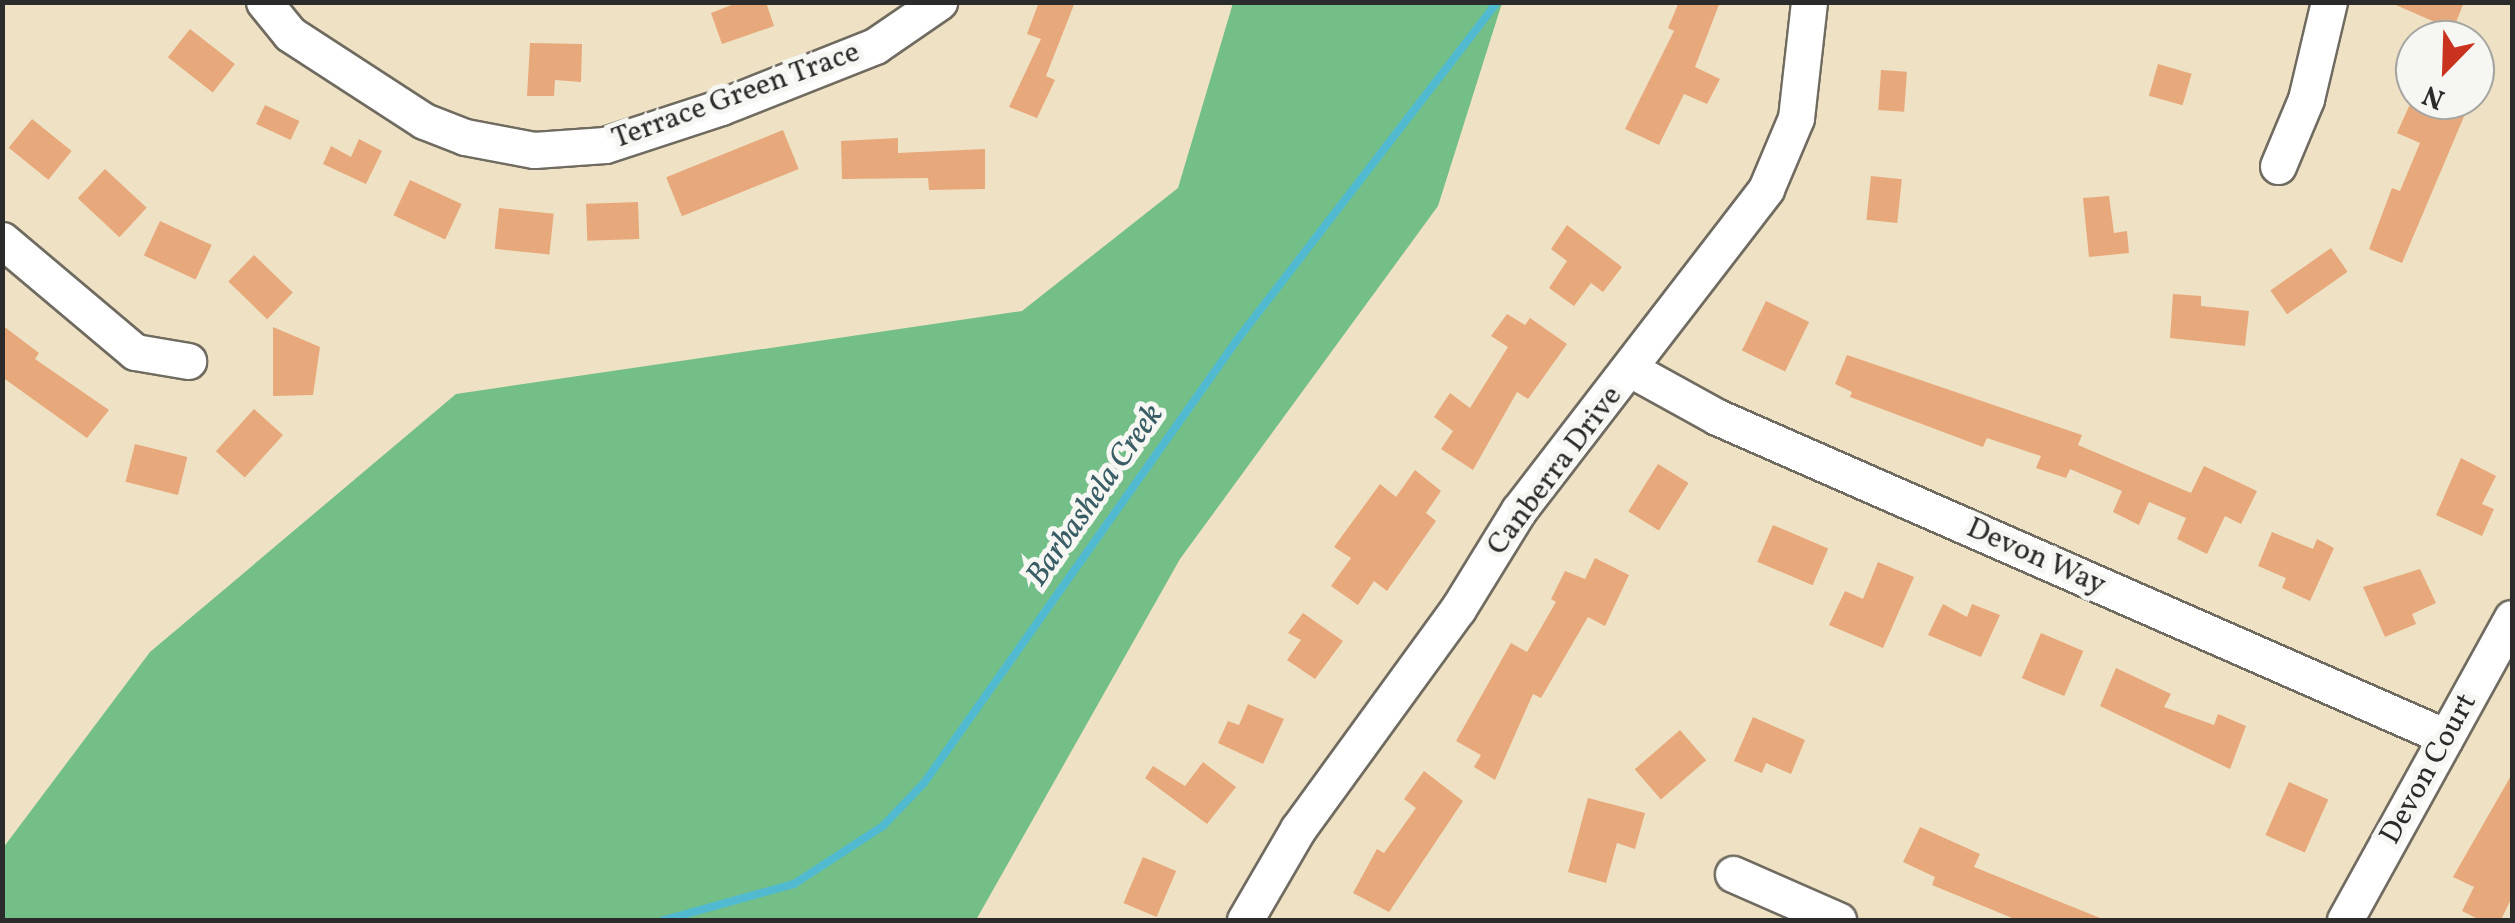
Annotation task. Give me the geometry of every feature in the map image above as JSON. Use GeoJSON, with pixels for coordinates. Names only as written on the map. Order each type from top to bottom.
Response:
{"type":"FeatureCollection","features":[{"type":"Feature","properties":{"kind":"street","name":"Terrace Green Trace"},"geometry":{"type":"LineString","coordinates":[[264,2],[290,34],[424,121],[465,136],[534,150],[605,145],[722,107],[875,46],[938,2]]}},
{"type":"Feature","properties":{"kind":"street","name":"Canberra Drive"},"geometry":{"type":"LineString","coordinates":[[1245,920],[1298,829],[1458,609],[1519,510],[1630,369],[1780,162],[1796,118],[1810,2]]}},
{"type":"Feature","properties":{"kind":"street"},"geometry":{"type":"LineString","coordinates":[[2278,166],[2306,99],[2329,2]]}},
{"type":"Feature","properties":{"kind":"street"},"geometry":{"type":"LineString","coordinates":[[2,240],[135,352],[188,361]]}},
{"type":"Feature","properties":{"kind":"street","name":"Devon Way"},"geometry":{"type":"LineString","coordinates":[[1630,369],[1718,417],[2446,737]]}},
{"type":"Feature","properties":{"kind":"street","name":"Devon Court"},"geometry":{"type":"LineString","coordinates":[[2344,920],[2512,618]]}},
{"type":"Feature","properties":{"kind":"street"},"geometry":{"type":"LineString","coordinates":[[1733,874],[1838,920]]}},
{"type":"Feature","properties":{"kind":"green space"},"geometry":{"type":"Polygon","coordinates":[[[1233,3],[1502,3],[1438,206],[1180,559],[976,920],[3,920],[3,848],[150,652],[456,394],[1022,311],[1178,188],[1233,3]]]}},
{"type":"Feature","properties":{"kind":"building"},"geometry":{"type":"Polygon","coordinates":[[[739,2],[766,2],[774,26],[722,44],[711,13],[739,2]]]}},
{"type":"Feature","properties":{"kind":"building"},"geometry":{"type":"Polygon","coordinates":[[[1039,2],[1075,2],[1046,76],[1055,80],[1037,118],[1009,107],[1041,39],[1027,34],[1039,2]]]}},
{"type":"Feature","properties":{"kind":"building"},"geometry":{"type":"Polygon","coordinates":[[[1679,2],[1720,2],[1695,67],[1720,79],[1707,104],[1684,94],[1659,145],[1625,129],[1674,31],[1668,28],[1679,2]]]}},
{"type":"Feature","properties":{"kind":"building"},"geometry":{"type":"Polygon","coordinates":[[[2389,2],[2464,2],[2457,20],[2430,20],[2389,2]]]}},
{"type":"Feature","properties":{"kind":"building"},"geometry":{"type":"Polygon","coordinates":[[[190,29],[235,64],[213,92],[168,57],[190,29]]]}},
{"type":"Feature","properties":{"kind":"building"},"geometry":{"type":"Polygon","coordinates":[[[530,43],[582,44],[581,82],[555,80],[554,96],[527,96],[530,43]]]}},
{"type":"Feature","properties":{"kind":"building"},"geometry":{"type":"Polygon","coordinates":[[[2158,64],[2192,74],[2183,105],[2149,96],[2158,64]]]}},
{"type":"Feature","properties":{"kind":"building"},"geometry":{"type":"Polygon","coordinates":[[[1881,70],[1907,72],[1904,112],[1878,110],[1881,70]]]}},
{"type":"Feature","properties":{"kind":"building"},"geometry":{"type":"Polygon","coordinates":[[[265,105],[299,121],[291,140],[256,124],[265,105]]]}},
{"type":"Feature","properties":{"kind":"building"},"geometry":{"type":"Polygon","coordinates":[[[32,119],[72,151],[48,180],[9,148],[32,119]]]}},
{"type":"Feature","properties":{"kind":"building"},"geometry":{"type":"Polygon","coordinates":[[[2403,120],[2463,120],[2402,263],[2369,249],[2392,188],[2400,191],[2420,143],[2397,133],[2403,120]]]}},
{"type":"Feature","properties":{"kind":"building"},"geometry":{"type":"Polygon","coordinates":[[[783,130],[799,169],[682,216],[666,177],[783,130]]]}},
{"type":"Feature","properties":{"kind":"building"},"geometry":{"type":"Polygon","coordinates":[[[898,138],[898,153],[985,149],[985,189],[929,190],[928,178],[842,179],[841,141],[898,138]]]}},
{"type":"Feature","properties":{"kind":"building"},"geometry":{"type":"Polygon","coordinates":[[[359,139],[382,151],[366,184],[323,164],[331,146],[351,157],[359,139]]]}},
{"type":"Feature","properties":{"kind":"building"},"geometry":{"type":"Polygon","coordinates":[[[105,169],[147,208],[119,237],[78,198],[105,169]]]}},
{"type":"Feature","properties":{"kind":"building"},"geometry":{"type":"Polygon","coordinates":[[[1871,176],[1902,179],[1897,223],[1866,220],[1871,176]]]}},
{"type":"Feature","properties":{"kind":"building"},"geometry":{"type":"Polygon","coordinates":[[[410,180],[462,204],[445,239],[394,215],[410,180]]]}},
{"type":"Feature","properties":{"kind":"building"},"geometry":{"type":"Polygon","coordinates":[[[2109,196],[2114,233],[2127,231],[2129,253],[2089,257],[2083,198],[2109,196]]]}},
{"type":"Feature","properties":{"kind":"building"},"geometry":{"type":"Polygon","coordinates":[[[638,202],[639,239],[587,241],[586,204],[638,202]]]}},
{"type":"Feature","properties":{"kind":"building"},"geometry":{"type":"Polygon","coordinates":[[[499,208],[554,214],[549,255],[495,249],[499,208]]]}},
{"type":"Feature","properties":{"kind":"building"},"geometry":{"type":"Polygon","coordinates":[[[160,221],[212,245],[196,280],[144,255],[160,221]]]}},
{"type":"Feature","properties":{"kind":"building"},"geometry":{"type":"Polygon","coordinates":[[[1567,225],[1622,267],[1603,292],[1591,283],[1574,306],[1549,288],[1567,261],[1551,249],[1567,225]]]}},
{"type":"Feature","properties":{"kind":"building"},"geometry":{"type":"Polygon","coordinates":[[[2331,248],[2348,272],[2287,314],[2270,290],[2331,248]]]}},
{"type":"Feature","properties":{"kind":"building"},"geometry":{"type":"Polygon","coordinates":[[[254,255],[293,293],[267,319],[228,282],[254,255]]]}},
{"type":"Feature","properties":{"kind":"building"},"geometry":{"type":"Polygon","coordinates":[[[2173,294],[2201,296],[2201,306],[2249,311],[2245,346],[2170,338],[2173,294]]]}},
{"type":"Feature","properties":{"kind":"building"},"geometry":{"type":"Polygon","coordinates":[[[1766,301],[1809,322],[1785,371],[1742,350],[1766,301]]]}},
{"type":"Feature","properties":{"kind":"building"},"geometry":{"type":"Polygon","coordinates":[[[1507,314],[1525,325],[1530,318],[1567,344],[1528,399],[1517,392],[1473,470],[1441,449],[1453,431],[1434,417],[1450,393],[1470,408],[1508,347],[1491,336],[1507,314]]]}},
{"type":"Feature","properties":{"kind":"building"},"geometry":{"type":"Polygon","coordinates":[[[2,325],[39,353],[35,359],[109,410],[87,438],[2,377],[2,325]]]}},
{"type":"Feature","properties":{"kind":"building"},"geometry":{"type":"Polygon","coordinates":[[[273,327],[320,347],[313,395],[273,396],[273,327]]]}},
{"type":"Feature","properties":{"kind":"building"},"geometry":{"type":"Polygon","coordinates":[[[1847,355],[2082,435],[2078,445],[2191,493],[2204,466],[2257,491],[2241,524],[2225,516],[2207,554],[2177,539],[2186,518],[2149,502],[2139,525],[2113,512],[2122,491],[2070,469],[2066,478],[2036,468],[2041,456],[1987,438],[1983,447],[1850,397],[1852,392],[1835,384],[1847,355]]]}},
{"type":"Feature","properties":{"kind":"building"},"geometry":{"type":"Polygon","coordinates":[[[254,409],[283,435],[245,477],[216,451],[254,409]]]}},
{"type":"Feature","properties":{"kind":"building"},"geometry":{"type":"Polygon","coordinates":[[[135,444],[187,457],[178,495],[126,482],[135,444]]]}},
{"type":"Feature","properties":{"kind":"building"},"geometry":{"type":"Polygon","coordinates":[[[2461,458],[2496,476],[2482,504],[2494,509],[2482,536],[2436,515],[2461,458]]]}},
{"type":"Feature","properties":{"kind":"building"},"geometry":{"type":"Polygon","coordinates":[[[1658,464],[1689,483],[1659,531],[1628,511],[1658,464]]]}},
{"type":"Feature","properties":{"kind":"building"},"geometry":{"type":"Polygon","coordinates":[[[1415,470],[1441,491],[1426,513],[1436,521],[1387,591],[1374,581],[1358,605],[1331,586],[1351,558],[1334,547],[1380,484],[1396,497],[1415,470]]]}},
{"type":"Feature","properties":{"kind":"building"},"geometry":{"type":"Polygon","coordinates":[[[1773,525],[1828,548],[1813,585],[1757,562],[1773,525]]]}},
{"type":"Feature","properties":{"kind":"building"},"geometry":{"type":"Polygon","coordinates":[[[2272,532],[2313,549],[2317,539],[2334,548],[2310,601],[2282,588],[2286,578],[2258,566],[2272,532]]]}},
{"type":"Feature","properties":{"kind":"building"},"geometry":{"type":"Polygon","coordinates":[[[1595,558],[1629,575],[1605,626],[1588,617],[1541,698],[1533,694],[1495,780],[1474,767],[1481,755],[1456,741],[1511,643],[1527,652],[1556,602],[1551,599],[1565,571],[1585,579],[1595,558]]]}},
{"type":"Feature","properties":{"kind":"building"},"geometry":{"type":"Polygon","coordinates":[[[1878,562],[1914,577],[1883,648],[1829,625],[1845,591],[1863,599],[1878,562]]]}},
{"type":"Feature","properties":{"kind":"building"},"geometry":{"type":"Polygon","coordinates":[[[2420,569],[2436,603],[2412,614],[2416,624],[2385,637],[2363,587],[2420,569]]]}},
{"type":"Feature","properties":{"kind":"building"},"geometry":{"type":"Polygon","coordinates":[[[1943,604],[1967,617],[1972,604],[2000,615],[1981,657],[1928,635],[1943,604]]]}},
{"type":"Feature","properties":{"kind":"building"},"geometry":{"type":"Polygon","coordinates":[[[1303,613],[1343,641],[1315,679],[1287,660],[1301,640],[1288,633],[1303,613]]]}},
{"type":"Feature","properties":{"kind":"building"},"geometry":{"type":"Polygon","coordinates":[[[2041,633],[2083,651],[2064,696],[2022,678],[2041,633]]]}},
{"type":"Feature","properties":{"kind":"building"},"geometry":{"type":"Polygon","coordinates":[[[2116,668],[2171,694],[2164,707],[2214,725],[2218,714],[2246,726],[2230,769],[2100,706],[2116,668]]]}},
{"type":"Feature","properties":{"kind":"building"},"geometry":{"type":"Polygon","coordinates":[[[1248,704],[1284,719],[1263,764],[1218,743],[1228,721],[1239,725],[1248,704]]]}},
{"type":"Feature","properties":{"kind":"building"},"geometry":{"type":"Polygon","coordinates":[[[1753,717],[1805,740],[1791,774],[1766,763],[1762,773],[1734,761],[1753,717]]]}},
{"type":"Feature","properties":{"kind":"building"},"geometry":{"type":"Polygon","coordinates":[[[1680,730],[1706,760],[1661,800],[1635,769],[1680,730]]]}},
{"type":"Feature","properties":{"kind":"building"},"geometry":{"type":"Polygon","coordinates":[[[1203,762],[1236,787],[1207,824],[1145,778],[1153,766],[1185,786],[1203,762]]]}},
{"type":"Feature","properties":{"kind":"building"},"geometry":{"type":"Polygon","coordinates":[[[1424,771],[1463,801],[1389,912],[1353,893],[1377,849],[1384,853],[1416,808],[1404,799],[1424,771]]]}},
{"type":"Feature","properties":{"kind":"building"},"geometry":{"type":"Polygon","coordinates":[[[2512,774],[2512,897],[2501,920],[2480,920],[2462,911],[2474,887],[2453,877],[2512,774]]]}},
{"type":"Feature","properties":{"kind":"building"},"geometry":{"type":"Polygon","coordinates":[[[2289,782],[2328,799],[2305,852],[2265,835],[2289,782]]]}},
{"type":"Feature","properties":{"kind":"building"},"geometry":{"type":"Polygon","coordinates":[[[1588,798],[1645,813],[1635,849],[1617,843],[1606,883],[1568,872],[1588,798]]]}},
{"type":"Feature","properties":{"kind":"building"},"geometry":{"type":"Polygon","coordinates":[[[1920,827],[1980,854],[1974,867],[2105,920],[2017,920],[1932,885],[1935,877],[1903,862],[1920,827]]]}},
{"type":"Feature","properties":{"kind":"building"},"geometry":{"type":"Polygon","coordinates":[[[1143,857],[1176,871],[1157,917],[1123,903],[1143,857]]]}},
{"type":"Feature","properties":{"kind":"waterway","name":"Barbashela Creek"},"geometry":{"type":"LineString","coordinates":[[664,920],[794,884],[883,826],[924,783],[1237,340],[1497,2]]}}]}
